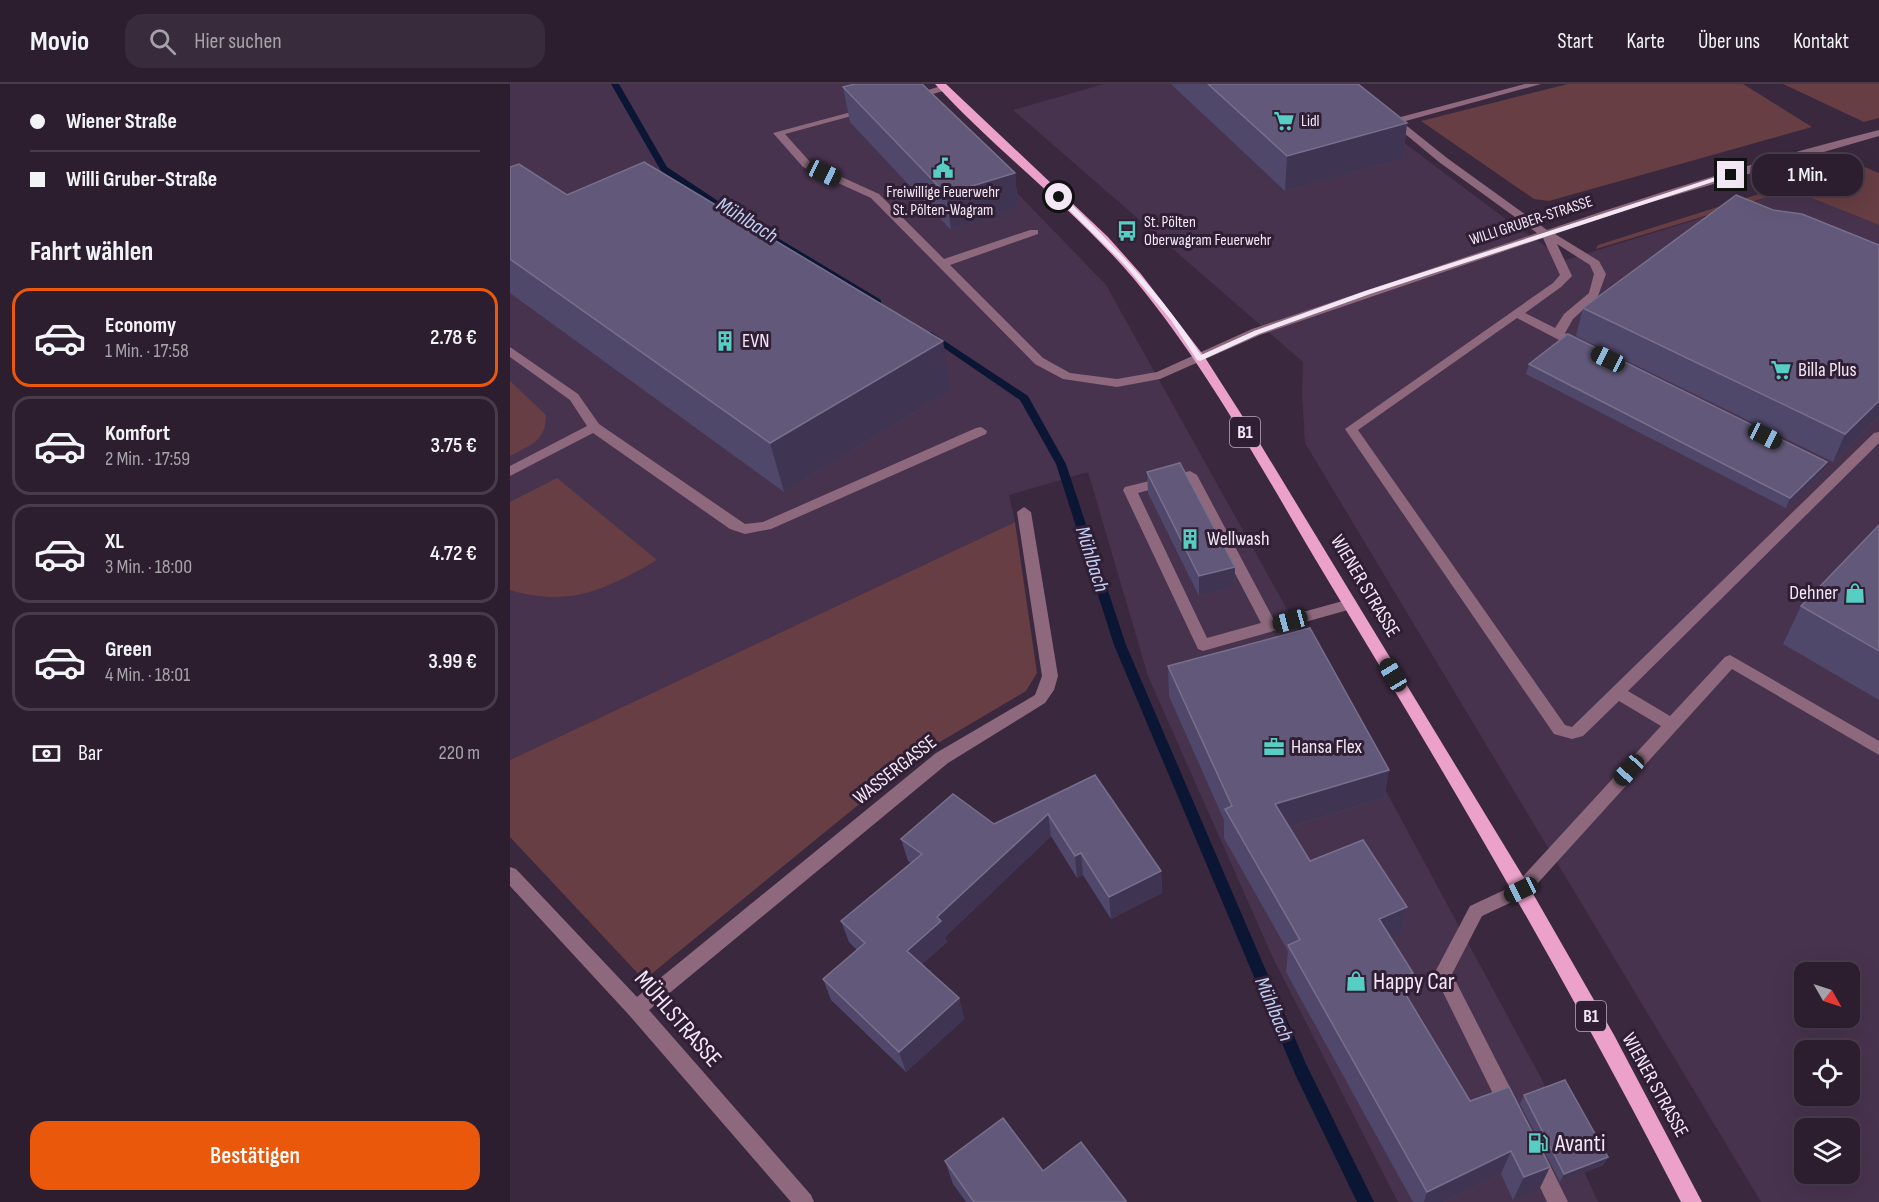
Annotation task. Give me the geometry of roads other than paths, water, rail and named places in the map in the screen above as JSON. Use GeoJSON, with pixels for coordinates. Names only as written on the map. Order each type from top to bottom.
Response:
{"type":"FeatureCollection","features":[{"type":"Feature","properties":{"kind":"main road","name":"WIENER STRASSE"},"geometry":{"type":"LineString","coordinates":[[942,86],[1127,262],[1174,319],[1350,604],[1521,890],[1662,1142],[1692,1202]]}},
{"type":"Feature","properties":{"kind":"street"},"geometry":{"type":"LineString","coordinates":[[1395,121],[1536,84]]}},
{"type":"Feature","properties":{"kind":"street"},"geometry":{"type":"LineString","coordinates":[[897,101],[942,86]]}},
{"type":"Feature","properties":{"kind":"street","name":"WILLI GRUBER-STRASSE"},"geometry":{"type":"LineString","coordinates":[[869,99],[876,106],[778,132],[807,165],[875,196],[1038,361],[1067,376],[1117,383],[1160,375],[1256,332],[1546,234],[1747,170],[1873,135]]}},
{"type":"Feature","properties":{"kind":"street"},"geometry":{"type":"LineString","coordinates":[[1378,108],[1443,160],[1546,234],[1595,263],[1600,274],[1594,294],[1568,317],[1558,334]]}},
{"type":"Feature","properties":{"kind":"street"},"geometry":{"type":"LineString","coordinates":[[942,264],[1034,232]]}},
{"type":"Feature","properties":{"kind":"street"},"geometry":{"type":"LineString","coordinates":[[1546,234],[1560,259],[1566,276],[1557,285],[1351,429],[1556,727],[1565,733],[1577,732],[1836,472],[1879,436]]}},
{"type":"Feature","properties":{"kind":"street"},"geometry":{"type":"LineString","coordinates":[[1516,313],[1577,344]]}},
{"type":"Feature","properties":{"kind":"street"},"geometry":{"type":"LineString","coordinates":[[510,351],[574,397],[594,427],[735,526],[745,530],[766,526],[981,431]]}},
{"type":"Feature","properties":{"kind":"street"},"geometry":{"type":"LineString","coordinates":[[510,472],[594,427]]}},
{"type":"Feature","properties":{"kind":"street"},"geometry":{"type":"LineString","coordinates":[[1270,627],[1190,475],[1130,490],[1203,645],[1270,627],[1350,604]]}},
{"type":"Feature","properties":{"kind":"street","name":"WASSERGASSE"},"geometry":{"type":"LineString","coordinates":[[636,1009],[942,758],[1040,699],[1046,690],[1050,676],[1024,512]]}},
{"type":"Feature","properties":{"kind":"street"},"geometry":{"type":"LineString","coordinates":[[1516,1119],[1443,974],[1476,911],[1521,890],[1730,661],[1879,749]]}},
{"type":"Feature","properties":{"kind":"street"},"geometry":{"type":"LineString","coordinates":[[1617,692],[1671,724]]}},
{"type":"Feature","properties":{"kind":"street","name":"MÜHLSTRASSE"},"geometry":{"type":"LineString","coordinates":[[510,874],[636,1009],[804,1202]]}},
{"type":"Feature","properties":{"kind":"street"},"geometry":{"type":"LineString","coordinates":[[1527,1140],[1558,1202]]}},
{"type":"Feature","properties":{"kind":"waterway","name":"Mühlbach"},"geometry":{"type":"LineString","coordinates":[[615,84],[664,169],[730,213],[878,302]]}},
{"type":"Feature","properties":{"kind":"waterway","name":"Mühlbach"},"geometry":{"type":"LineString","coordinates":[[931,335],[1024,398],[1061,464],[1120,645],[1300,1069],[1366,1202]]}},
{"type":"Feature","properties":{"kind":"place","name":"Lidl"},"geometry":{"type":"Point","coordinates":[1284,121]}},
{"type":"Feature","properties":{"kind":"place","name":"Freiwillige Feuerwehr St. Pölten-Wagram"},"geometry":{"type":"Point","coordinates":[943,168]}},
{"type":"Feature","properties":{"kind":"place","name":"St. Pölten Oberwagram Feuerwehr"},"geometry":{"type":"Point","coordinates":[1127,231]}},
{"type":"Feature","properties":{"kind":"place","name":"EVN"},"geometry":{"type":"Point","coordinates":[725,341]}},
{"type":"Feature","properties":{"kind":"place","name":"Billa Plus"},"geometry":{"type":"Point","coordinates":[1781,370]}},
{"type":"Feature","properties":{"kind":"place","name":"Wellwash"},"geometry":{"type":"Point","coordinates":[1190,539]}},
{"type":"Feature","properties":{"kind":"place","name":"Dehner"},"geometry":{"type":"Point","coordinates":[1855,593]}},
{"type":"Feature","properties":{"kind":"place","name":"Hansa Flex"},"geometry":{"type":"Point","coordinates":[1274,747]}},
{"type":"Feature","properties":{"kind":"place","name":"Happy Car"},"geometry":{"type":"Point","coordinates":[1356,981]}},
{"type":"Feature","properties":{"kind":"place","name":"Avanti"},"geometry":{"type":"Point","coordinates":[1538,1143]}}]}
